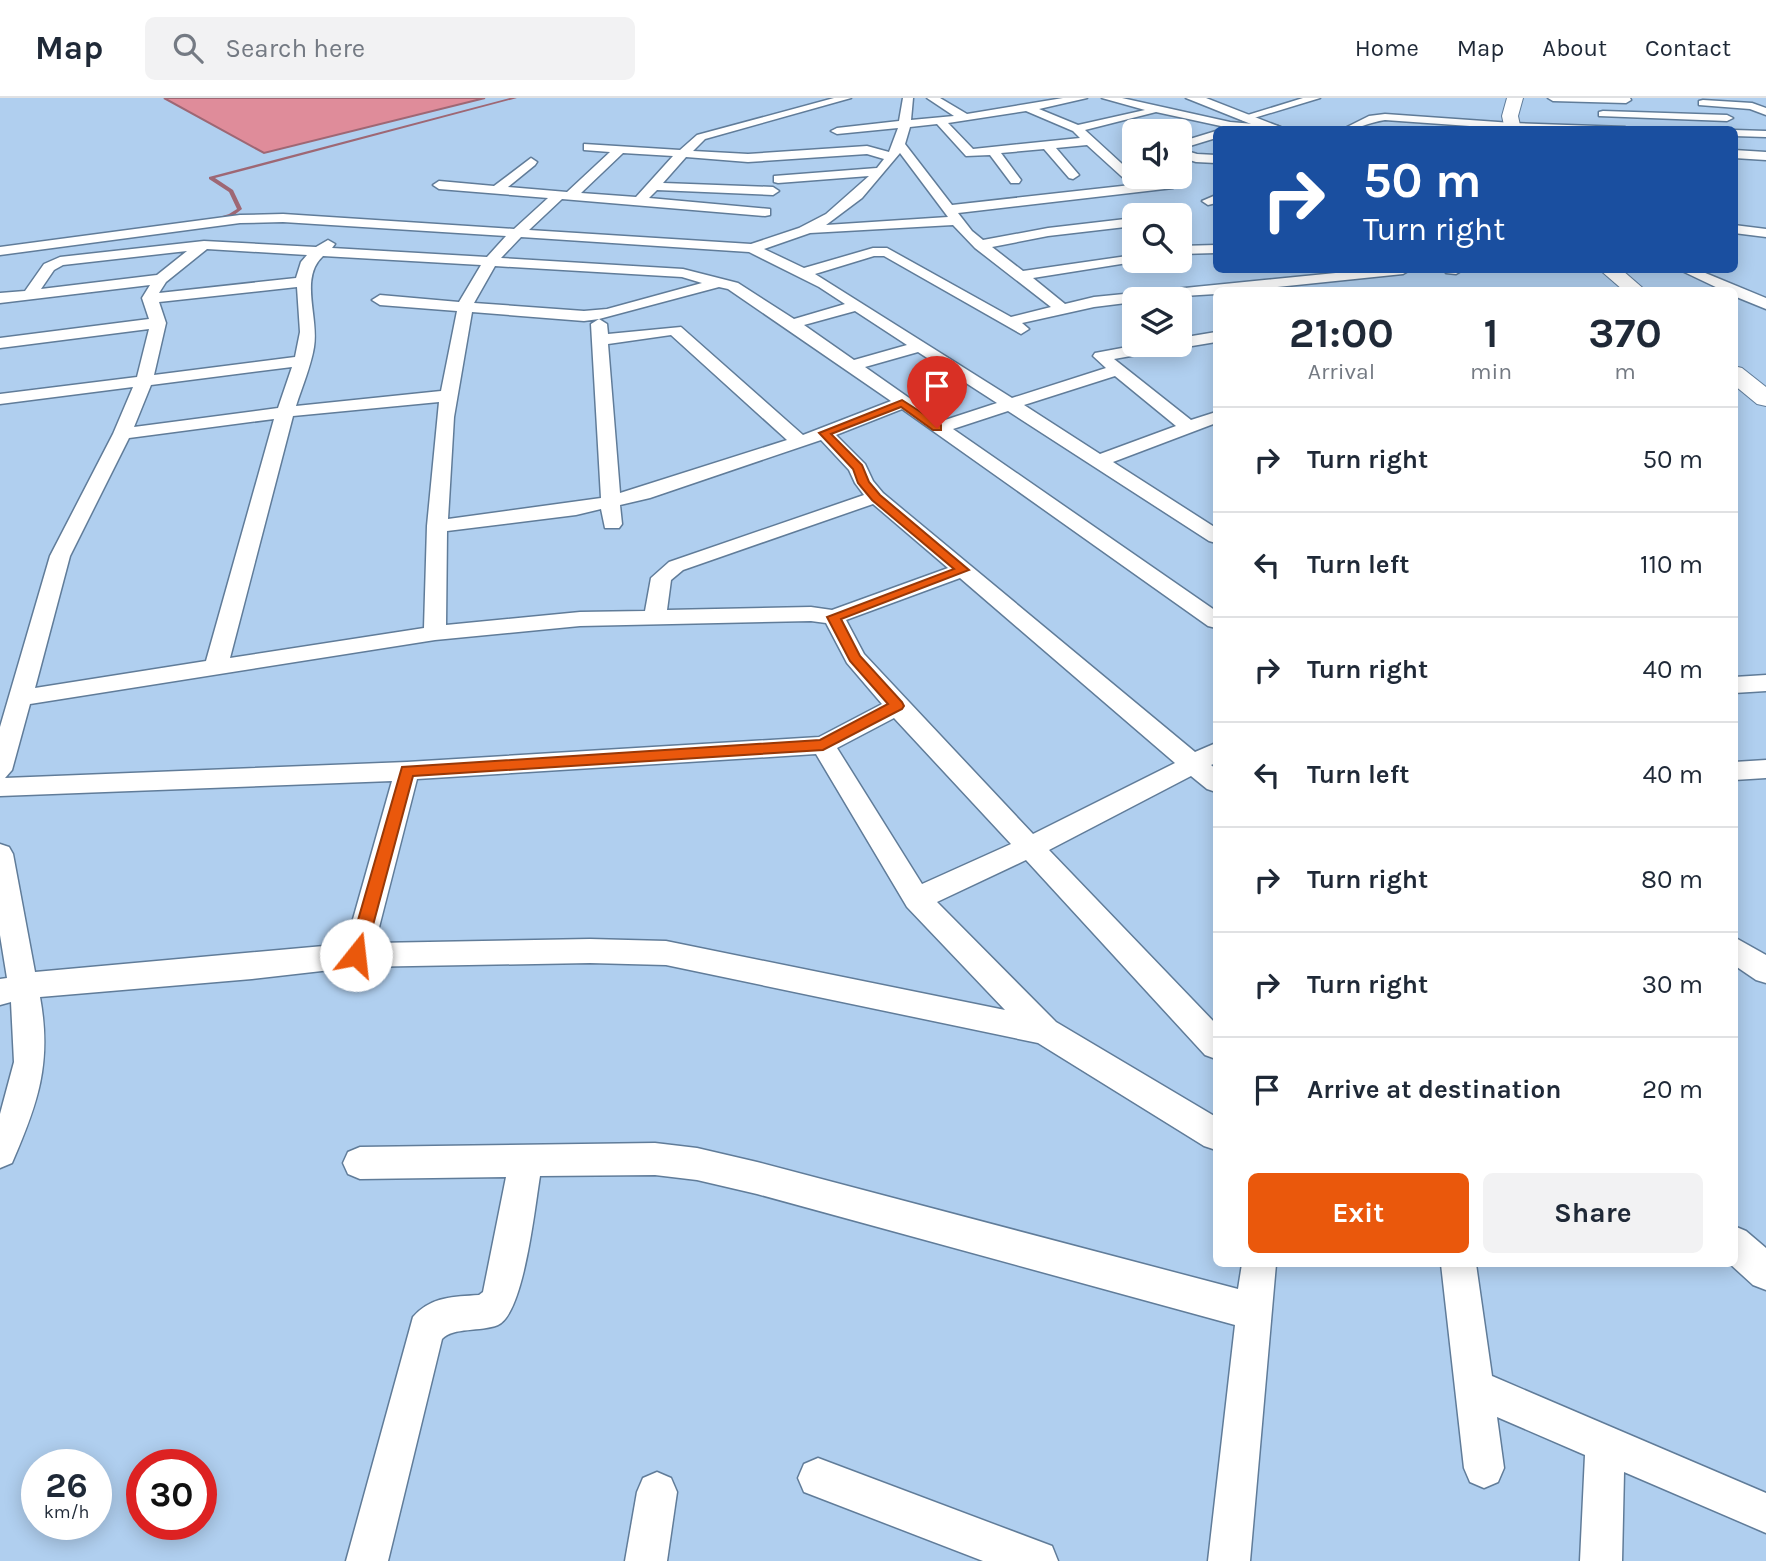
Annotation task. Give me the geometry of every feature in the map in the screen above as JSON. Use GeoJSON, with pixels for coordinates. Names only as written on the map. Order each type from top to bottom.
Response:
{"type":"FeatureCollection","features":[{"type":"Feature","properties":{"kind":"main road"},"geometry":{"type":"LineString","coordinates":[[1614,273],[1632,287]]}},
{"type":"Feature","properties":{"kind":"main road"},"geometry":{"type":"LineString","coordinates":[[1738,376],[1764,396]]}},
{"type":"Feature","properties":{"kind":"street"},"geometry":{"type":"LineString","coordinates":[[638,203],[682,154],[711,133],[846,98]]}},
{"type":"Feature","properties":{"kind":"street"},"geometry":{"type":"LineString","coordinates":[[813,229],[856,198],[892,157],[899,144],[908,98]]}},
{"type":"Feature","properties":{"kind":"street"},"geometry":{"type":"LineString","coordinates":[[932,98],[983,125]]}},
{"type":"Feature","properties":{"kind":"street"},"geometry":{"type":"LineString","coordinates":[[1009,98],[1077,130],[1122,171]]}},
{"type":"Feature","properties":{"kind":"street"},"geometry":{"type":"LineString","coordinates":[[828,126],[939,121],[1082,98]]}},
{"type":"Feature","properties":{"kind":"street"},"geometry":{"type":"LineString","coordinates":[[1107,98],[1157,110],[1239,124],[1315,98]]}},
{"type":"Feature","properties":{"kind":"street"},"geometry":{"type":"LineString","coordinates":[[1193,98],[1239,124]]}},
{"type":"Feature","properties":{"kind":"street"},"geometry":{"type":"LineString","coordinates":[[1553,98],[1632,101]]}},
{"type":"Feature","properties":{"kind":"street"},"geometry":{"type":"LineString","coordinates":[[1685,102],[1752,106],[1766,104]]}},
{"type":"Feature","properties":{"kind":"street"},"geometry":{"type":"LineString","coordinates":[[1752,106],[1766,112]]}},
{"type":"Feature","properties":{"kind":"street"},"geometry":{"type":"LineString","coordinates":[[800,109],[867,150],[892,157]]}},
{"type":"Feature","properties":{"kind":"street"},"geometry":{"type":"LineString","coordinates":[[1077,130],[1157,110]]}},
{"type":"Feature","properties":{"kind":"street"},"geometry":{"type":"LineString","coordinates":[[1593,114],[1727,118]]}},
{"type":"Feature","properties":{"kind":"street"},"geometry":{"type":"LineString","coordinates":[[1356,126],[1379,117],[1515,115],[1596,126]]}},
{"type":"Feature","properties":{"kind":"street"},"geometry":{"type":"LineString","coordinates":[[939,121],[967,152],[994,152],[1088,141]]}},
{"type":"Feature","properties":{"kind":"street"},"geometry":{"type":"LineString","coordinates":[[993,133],[1013,150]]}},
{"type":"Feature","properties":{"kind":"street"},"geometry":{"type":"LineString","coordinates":[[1738,133],[1766,134]]}},
{"type":"Feature","properties":{"kind":"street"},"geometry":{"type":"LineString","coordinates":[[1192,142],[1213,135]]}},
{"type":"Feature","properties":{"kind":"street"},"geometry":{"type":"LineString","coordinates":[[899,144],[951,215],[980,245],[1062,309]]}},
{"type":"Feature","properties":{"kind":"street"},"geometry":{"type":"LineString","coordinates":[[1048,146],[1073,175]]}},
{"type":"Feature","properties":{"kind":"street"},"geometry":{"type":"LineString","coordinates":[[589,147],[748,158],[867,150]]}},
{"type":"Feature","properties":{"kind":"street"},"geometry":{"type":"LineString","coordinates":[[435,633],[437,526],[446,396],[466,306],[476,283],[517,233],[619,150]]}},
{"type":"Feature","properties":{"kind":"street"},"geometry":{"type":"LineString","coordinates":[[994,152],[1015,180]]}},
{"type":"Feature","properties":{"kind":"street"},"geometry":{"type":"LineString","coordinates":[[1738,154],[1766,156]]}},
{"type":"Feature","properties":{"kind":"street"},"geometry":{"type":"LineString","coordinates":[[747,248],[770,218],[776,185],[787,156]]}},
{"type":"Feature","properties":{"kind":"street"},"geometry":{"type":"LineString","coordinates":[[1192,156],[1213,159]]}},
{"type":"Feature","properties":{"kind":"street"},"geometry":{"type":"LineString","coordinates":[[498,190],[531,162]]}},
{"type":"Feature","properties":{"kind":"street"},"geometry":{"type":"LineString","coordinates":[[653,186],[776,185],[881,171]]}},
{"type":"Feature","properties":{"kind":"street"},"geometry":{"type":"LineString","coordinates":[[439,185],[770,218],[813,229]]}},
{"type":"Feature","properties":{"kind":"street"},"geometry":{"type":"LineString","coordinates":[[980,245],[1035,217],[1123,189]]}},
{"type":"Feature","properties":{"kind":"street"},"geometry":{"type":"LineString","coordinates":[[1115,190],[1129,203]]}},
{"type":"Feature","properties":{"kind":"street"},"geometry":{"type":"LineString","coordinates":[[747,248],[813,229],[951,215],[1122,221]]}},
{"type":"Feature","properties":{"kind":"street"},"geometry":{"type":"LineString","coordinates":[[1035,217],[1079,267]]}},
{"type":"Feature","properties":{"kind":"street"},"geometry":{"type":"LineString","coordinates":[[0,251],[240,219],[283,218],[747,248],[803,272],[858,305],[1213,535]]}},
{"type":"Feature","properties":{"kind":"street"},"geometry":{"type":"LineString","coordinates":[[0,770],[60,556],[122,434],[145,379],[158,323],[150,298],[154,286],[240,219]]}},
{"type":"Feature","properties":{"kind":"street"},"geometry":{"type":"LineString","coordinates":[[216,668],[285,412],[302,361],[308,332],[303,273],[308,262],[353,222]]}},
{"type":"Feature","properties":{"kind":"street"},"geometry":{"type":"LineString","coordinates":[[1738,228],[1766,231]]}},
{"type":"Feature","properties":{"kind":"street"},"geometry":{"type":"LineString","coordinates":[[30,294],[50,267],[60,261],[205,245],[683,273],[733,286],[792,324],[1213,619]]}},
{"type":"Feature","properties":{"kind":"street"},"geometry":{"type":"LineString","coordinates":[[1192,250],[1213,249]]}},
{"type":"Feature","properties":{"kind":"street"},"geometry":{"type":"LineString","coordinates":[[803,272],[873,252],[887,252],[1029,334]]}},
{"type":"Feature","properties":{"kind":"street"},"geometry":{"type":"LineString","coordinates":[[1020,276],[1122,261]]}},
{"type":"Feature","properties":{"kind":"street"},"geometry":{"type":"LineString","coordinates":[[1245,287],[1378,273]]}},
{"type":"Feature","properties":{"kind":"street"},"geometry":{"type":"LineString","coordinates":[[1694,273],[1726,287]]}},
{"type":"Feature","properties":{"kind":"street"},"geometry":{"type":"LineString","coordinates":[[1709,273],[1766,298]]}},
{"type":"Feature","properties":{"kind":"street"},"geometry":{"type":"LineString","coordinates":[[0,298],[161,279]]}},
{"type":"Feature","properties":{"kind":"street"},"geometry":{"type":"LineString","coordinates":[[1316,280],[1325,287]]}},
{"type":"Feature","properties":{"kind":"street"},"geometry":{"type":"LineString","coordinates":[[150,298],[303,282]]}},
{"type":"Feature","properties":{"kind":"street"},"geometry":{"type":"LineString","coordinates":[[380,300],[599,315],[719,283]]}},
{"type":"Feature","properties":{"kind":"street"},"geometry":{"type":"LineString","coordinates":[[1008,321],[1094,302],[1213,290]]}},
{"type":"Feature","properties":{"kind":"street"},"geometry":{"type":"LineString","coordinates":[[1738,292],[1766,304]]}},
{"type":"Feature","properties":{"kind":"street"},"geometry":{"type":"LineString","coordinates":[[792,324],[858,305]]}},
{"type":"Feature","properties":{"kind":"street"},"geometry":{"type":"LineString","coordinates":[[599,315],[612,524]]}},
{"type":"Feature","properties":{"kind":"street"},"geometry":{"type":"LineString","coordinates":[[0,343],[158,323]]}},
{"type":"Feature","properties":{"kind":"street"},"geometry":{"type":"LineString","coordinates":[[600,340],[675,330],[800,442]]}},
{"type":"Feature","properties":{"kind":"street"},"geometry":{"type":"LineString","coordinates":[[1192,340],[1213,337]]}},
{"type":"Feature","properties":{"kind":"street"},"geometry":{"type":"LineString","coordinates":[[851,366],[921,346]]}},
{"type":"Feature","properties":{"kind":"street"},"geometry":{"type":"LineString","coordinates":[[1122,352],[1101,356],[1188,427]]}},
{"type":"Feature","properties":{"kind":"street"},"geometry":{"type":"LineString","coordinates":[[0,399],[302,361]]}},
{"type":"Feature","properties":{"kind":"street"},"geometry":{"type":"LineString","coordinates":[[937,428],[1116,370]]}},
{"type":"Feature","properties":{"kind":"street"},"geometry":{"type":"LineString","coordinates":[[122,434],[285,412],[446,396]]}},
{"type":"Feature","properties":{"kind":"street"},"geometry":{"type":"LineString","coordinates":[[437,526],[610,502],[643,494],[800,442],[902,403]]}},
{"type":"Feature","properties":{"kind":"street"},"geometry":{"type":"LineString","coordinates":[[1099,461],[1213,418]]}},
{"type":"Feature","properties":{"kind":"street"},"geometry":{"type":"LineString","coordinates":[[824,433],[858,468],[864,483],[876,497],[1213,780]]}},
{"type":"Feature","properties":{"kind":"street"},"geometry":{"type":"LineString","coordinates":[[655,617],[660,578],[676,566],[876,497]]}},
{"type":"Feature","properties":{"kind":"street"},"geometry":{"type":"LineString","coordinates":[[19,698],[435,633],[580,619],[811,614],[834,617],[962,570]]}},
{"type":"Feature","properties":{"kind":"street"},"geometry":{"type":"LineString","coordinates":[[834,617],[855,658],[897,706],[1213,1042]]}},
{"type":"Feature","properties":{"kind":"street"},"geometry":{"type":"LineString","coordinates":[[1738,685],[1766,683]]}},
{"type":"Feature","properties":{"kind":"street"},"geometry":{"type":"LineString","coordinates":[[0,787],[407,771],[823,745],[897,706]]}},
{"type":"Feature","properties":{"kind":"street"},"geometry":{"type":"LineString","coordinates":[[823,745],[917,899],[1045,1031],[1213,1133]]}},
{"type":"Feature","properties":{"kind":"street"},"geometry":{"type":"LineString","coordinates":[[917,899],[1090,819],[1213,753]]}},
{"type":"Feature","properties":{"kind":"street"},"geometry":{"type":"LineString","coordinates":[[1738,771],[1766,769]]}},
{"type":"Feature","properties":{"kind":"street"},"geometry":{"type":"LineString","coordinates":[[356,955],[407,771]]}},
{"type":"Feature","properties":{"kind":"street"},"geometry":{"type":"LineString","coordinates":[[0,854],[11,989],[28,1013],[30,1062],[17,1112],[0,1152]]}},
{"type":"Feature","properties":{"kind":"street"},"geometry":{"type":"LineString","coordinates":[[11,989],[356,955],[590,951],[666,953],[1045,1031]]}},
{"type":"Feature","properties":{"kind":"street"},"geometry":{"type":"LineString","coordinates":[[1738,952],[1766,971]]}},
{"type":"Feature","properties":{"kind":"street"},"geometry":{"type":"LineString","coordinates":[[360,1163],[655,1159],[697,1164],[770,1181],[1255,1312]]}},
{"type":"Feature","properties":{"kind":"street"},"geometry":{"type":"LineString","coordinates":[[367,1561],[426,1329],[432,1320],[442,1314],[485,1311],[495,1305],[502,1288],[526,1161]]}},
{"type":"Feature","properties":{"kind":"street"},"geometry":{"type":"LineString","coordinates":[[1738,1247],[1766,1272]]}},
{"type":"Feature","properties":{"kind":"street"},"geometry":{"type":"LineString","coordinates":[[1229,1561],[1259,1267]]}},
{"type":"Feature","properties":{"kind":"street"},"geometry":{"type":"LineString","coordinates":[[1459,1267],[1484,1468]]}},
{"type":"Feature","properties":{"kind":"street"},"geometry":{"type":"LineString","coordinates":[[1475,1388],[1766,1513]]}},
{"type":"Feature","properties":{"kind":"street"},"geometry":{"type":"LineString","coordinates":[[1601,1561],[1605,1446]]}},
{"type":"Feature","properties":{"kind":"street"},"geometry":{"type":"LineString","coordinates":[[818,1478],[1037,1561]]}},
{"type":"Feature","properties":{"kind":"street"},"geometry":{"type":"LineString","coordinates":[[646,1561],[657,1492]]}},
{"type":"Feature","properties":{"kind":"shaded area"},"geometry":{"type":"Polygon","coordinates":[[[164,98],[485,98],[264,153],[164,98]]]}},
{"type":"Feature","properties":{"kind":"waterway"},"geometry":{"type":"LineString","coordinates":[[212,220],[231,215],[240,209],[231,191],[211,178],[515,98]]}},
{"type":"Feature","properties":{"kind":"waterway"},"geometry":{"type":"LineString","coordinates":[[87,235],[131,230]]}},
{"type":"Feature","properties":{"kind":"route"},"geometry":{"type":"LineString","coordinates":[[356,955],[407,771],[823,745],[897,706],[848,649],[839,623],[834,617],[962,570],[876,497],[846,453],[824,433],[902,403],[937,428]]}}]}
